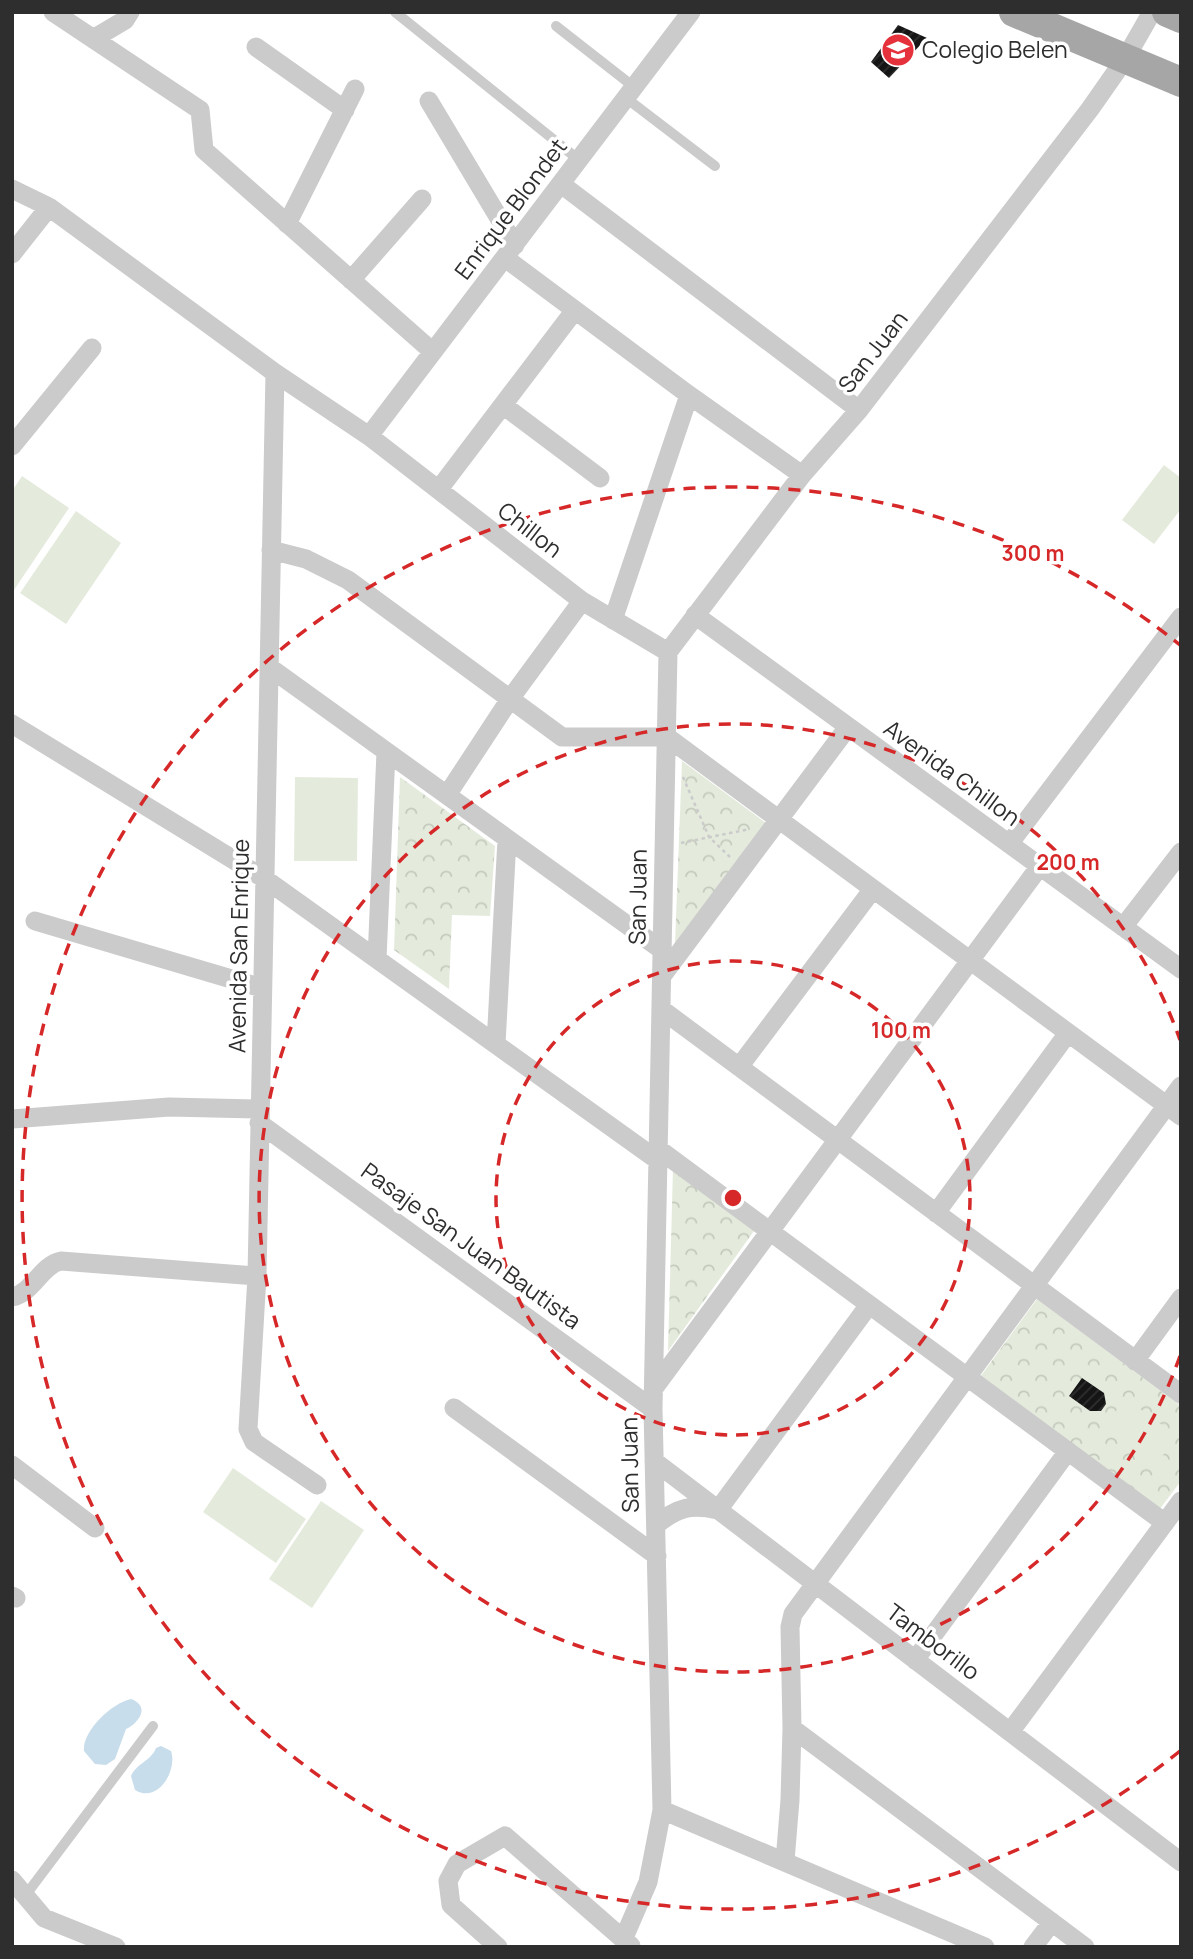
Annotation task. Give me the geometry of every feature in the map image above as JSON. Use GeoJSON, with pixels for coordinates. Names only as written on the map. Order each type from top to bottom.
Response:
{"type":"FeatureCollection","features":[{"type":"Feature","properties":{"kind":"main road"},"geometry":{"type":"LineString","coordinates":[[1167,12],[1181,18]]}},
{"type":"Feature","properties":{"kind":"main road"},"geometry":{"type":"LineString","coordinates":[[1032,16],[1181,82]]}},
{"type":"Feature","properties":{"kind":"street"},"geometry":{"type":"LineString","coordinates":[[53,12],[200,110],[204,150],[433,352]]}},
{"type":"Feature","properties":{"kind":"street"},"geometry":{"type":"LineString","coordinates":[[93,39],[125,20],[130,12]]}},
{"type":"Feature","properties":{"kind":"street","name":"Enrique Blondet"},"geometry":{"type":"LineString","coordinates":[[369,436],[691,12]]}},
{"type":"Feature","properties":{"kind":"street","name":"San Juan"},"geometry":{"type":"LineString","coordinates":[[623,1944],[648,1882],[662,1810],[653,1409],[668,652],[802,475],[859,410],[1082,120],[1125,59],[1152,12]]}},
{"type":"Feature","properties":{"kind":"street"},"geometry":{"type":"LineString","coordinates":[[256,47],[345,110]]}},
{"type":"Feature","properties":{"kind":"street"},"geometry":{"type":"LineString","coordinates":[[287,224],[355,89]]}},
{"type":"Feature","properties":{"kind":"street"},"geometry":{"type":"LineString","coordinates":[[429,101],[510,252],[575,310],[802,475]]}},
{"type":"Feature","properties":{"kind":"street"},"geometry":{"type":"LineString","coordinates":[[561,184],[859,410]]}},
{"type":"Feature","properties":{"kind":"street","name":"Chillon"},"geometry":{"type":"LineString","coordinates":[[12,189],[49,207],[275,373],[369,436],[582,601],[668,652]]}},
{"type":"Feature","properties":{"kind":"street"},"geometry":{"type":"LineString","coordinates":[[351,280],[422,199]]}},
{"type":"Feature","properties":{"kind":"street"},"geometry":{"type":"LineString","coordinates":[[12,254],[49,207]]}},
{"type":"Feature","properties":{"kind":"street"},"geometry":{"type":"LineString","coordinates":[[439,489],[575,310]]}},
{"type":"Feature","properties":{"kind":"street"},"geometry":{"type":"LineString","coordinates":[[12,446],[92,348]]}},
{"type":"Feature","properties":{"kind":"street","name":"Avenida San Enrique"},"geometry":{"type":"LineString","coordinates":[[275,373],[257,1276],[248,1429],[254,1442],[317,1485]]}},
{"type":"Feature","properties":{"kind":"street"},"geometry":{"type":"LineString","coordinates":[[613,620],[689,395]]}},
{"type":"Feature","properties":{"kind":"street"},"geometry":{"type":"LineString","coordinates":[[503,405],[600,478]]}},
{"type":"Feature","properties":{"kind":"street"},"geometry":{"type":"LineString","coordinates":[[271,550],[306,559],[348,580],[562,737],[667,737],[1173,1111]]}},
{"type":"Feature","properties":{"kind":"street"},"geometry":{"type":"LineString","coordinates":[[447,795],[510,699],[582,601]]}},
{"type":"Feature","properties":{"kind":"street","name":"Avenida Chillon"},"geometry":{"type":"LineString","coordinates":[[695,615],[1181,969]]}},
{"type":"Feature","properties":{"kind":"street"},"geometry":{"type":"LineString","coordinates":[[1009,844],[1181,617]]}},
{"type":"Feature","properties":{"kind":"street"},"geometry":{"type":"LineString","coordinates":[[269,667],[662,950]]}},
{"type":"Feature","properties":{"kind":"street"},"geometry":{"type":"LineString","coordinates":[[12,724],[265,879],[496,1044],[770,1231],[1165,1523]]}},
{"type":"Feature","properties":{"kind":"street"},"geometry":{"type":"LineString","coordinates":[[662,976],[848,727]]}},
{"type":"Feature","properties":{"kind":"street"},"geometry":{"type":"LineString","coordinates":[[377,959],[386,752]]}},
{"type":"Feature","properties":{"kind":"street"},"geometry":{"type":"LineString","coordinates":[[496,1044],[507,839]]}},
{"type":"Feature","properties":{"kind":"street"},"geometry":{"type":"LineString","coordinates":[[1123,927],[1181,852]]}},
{"type":"Feature","properties":{"kind":"street"},"geometry":{"type":"LineString","coordinates":[[654,1388],[1040,866]]}},
{"type":"Feature","properties":{"kind":"street"},"geometry":{"type":"LineString","coordinates":[[739,1067],[873,889]]}},
{"type":"Feature","properties":{"kind":"street"},"geometry":{"type":"LineString","coordinates":[[35,921],[262,988]]}},
{"type":"Feature","properties":{"kind":"street"},"geometry":{"type":"LineString","coordinates":[[661,1009],[1181,1394]]}},
{"type":"Feature","properties":{"kind":"street"},"geometry":{"type":"LineString","coordinates":[[936,1213],[1068,1033]]}},
{"type":"Feature","properties":{"kind":"street"},"geometry":{"type":"LineString","coordinates":[[785,1861],[790,1800],[790,1627],[793,1614],[1034,1285],[1173,1111],[1181,1086]]}},
{"type":"Feature","properties":{"kind":"street"},"geometry":{"type":"LineString","coordinates":[[12,1119],[169,1107],[260,1116]]}},
{"type":"Feature","properties":{"kind":"street","name":"Pasaje San Juan Bautista"},"geometry":{"type":"LineString","coordinates":[[260,1116],[653,1409]]}},
{"type":"Feature","properties":{"kind":"street"},"geometry":{"type":"LineString","coordinates":[[12,1297],[24,1292],[54,1262],[61,1261],[257,1276]]}},
{"type":"Feature","properties":{"kind":"street"},"geometry":{"type":"LineString","coordinates":[[1135,1360],[1181,1298]]}},
{"type":"Feature","properties":{"kind":"street"},"geometry":{"type":"LineString","coordinates":[[656,1525],[670,1514],[686,1508],[700,1506],[718,1510],[869,1305]]}},
{"type":"Feature","properties":{"kind":"street"},"geometry":{"type":"LineString","coordinates":[[454,1408],[657,1556]]}},
{"type":"Feature","properties":{"kind":"street"},"geometry":{"type":"LineString","coordinates":[[915,1660],[1068,1451]]}},
{"type":"Feature","properties":{"kind":"street","name":"Tamborillo"},"geometry":{"type":"LineString","coordinates":[[654,1461],[1181,1862]]}},
{"type":"Feature","properties":{"kind":"street"},"geometry":{"type":"LineString","coordinates":[[12,1465],[95,1528]]}},
{"type":"Feature","properties":{"kind":"street"},"geometry":{"type":"LineString","coordinates":[[1010,1732],[1181,1501]]}},
{"type":"Feature","properties":{"kind":"street"},"geometry":{"type":"LineString","coordinates":[[792,1728],[1085,1947]]}},
{"type":"Feature","properties":{"kind":"street"},"geometry":{"type":"LineString","coordinates":[[662,1810],[985,1947]]}},
{"type":"Feature","properties":{"kind":"street"},"geometry":{"type":"LineString","coordinates":[[498,1947],[451,1905],[449,1881],[457,1864],[505,1836],[623,1944]]}},
{"type":"Feature","properties":{"kind":"street"},"geometry":{"type":"LineString","coordinates":[[12,1880],[44,1917],[116,1947]]}},
{"type":"Feature","properties":{"kind":"street"},"geometry":{"type":"LineString","coordinates":[[1033,1947],[1052,1922]]}},
{"type":"Feature","properties":{"kind":"lane"},"geometry":{"type":"LineString","coordinates":[[395,12],[579,160]]}},
{"type":"Feature","properties":{"kind":"lane"},"geometry":{"type":"LineString","coordinates":[[556,26],[715,166]]}},
{"type":"Feature","properties":{"kind":"lane"},"geometry":{"type":"LineString","coordinates":[[25,1896],[153,1726]]}},
{"type":"Feature","properties":{"kind":"path"},"geometry":{"type":"LineString","coordinates":[[682,774],[709,837],[743,869]]}},
{"type":"Feature","properties":{"kind":"path"},"geometry":{"type":"LineString","coordinates":[[664,846],[762,827],[780,820]]}},
{"type":"Feature","properties":{"kind":"green space"},"geometry":{"type":"Polygon","coordinates":[[[1164,465],[1181,478],[1181,509],[1154,544],[1122,520],[1164,465]]]}},
{"type":"Feature","properties":{"kind":"green space"},"geometry":{"type":"Polygon","coordinates":[[[22,476],[69,508],[14,590],[12,491],[22,476]]]}},
{"type":"Feature","properties":{"kind":"green space"},"geometry":{"type":"Polygon","coordinates":[[[76,511],[121,543],[66,624],[20,593],[76,511]]]}},
{"type":"Feature","properties":{"kind":"green space"},"geometry":{"type":"Polygon","coordinates":[[[682,761],[766,823],[675,944],[682,761]]]}},
{"type":"Feature","properties":{"kind":"green space"},"geometry":{"type":"Polygon","coordinates":[[[295,777],[358,778],[357,861],[294,861],[295,777]]]}},
{"type":"Feature","properties":{"kind":"green space"},"geometry":{"type":"Polygon","coordinates":[[[400,777],[495,846],[490,916],[452,915],[449,989],[394,950],[400,777]]]}},
{"type":"Feature","properties":{"kind":"green space"},"geometry":{"type":"Polygon","coordinates":[[[673,1169],[754,1231],[668,1351],[673,1169]]]}},
{"type":"Feature","properties":{"kind":"green space"},"geometry":{"type":"Polygon","coordinates":[[[1037,1299],[1181,1406],[1181,1481],[1159,1510],[980,1377],[1037,1299]]]}},
{"type":"Feature","properties":{"kind":"green space"},"geometry":{"type":"Polygon","coordinates":[[[1125,1398],[1177,1436],[1155,1466],[1104,1428],[1125,1398]]]}},
{"type":"Feature","properties":{"kind":"green space"},"geometry":{"type":"Polygon","coordinates":[[[233,1468],[306,1519],[276,1563],[203,1512],[233,1468]]]}},
{"type":"Feature","properties":{"kind":"green space"},"geometry":{"type":"Polygon","coordinates":[[[321,1501],[364,1530],[312,1608],[269,1579],[321,1501]]]}},
{"type":"Feature","properties":{"kind":"water"},"geometry":{"type":"Polygon","coordinates":[[[131,1699],[140,1706],[139,1718],[126,1729],[115,1759],[106,1765],[95,1764],[84,1751],[88,1735],[107,1712],[131,1699]]]}},
{"type":"Feature","properties":{"kind":"water"},"geometry":{"type":"Polygon","coordinates":[[[161,1746],[171,1751],[172,1759],[164,1783],[151,1793],[135,1790],[131,1776],[156,1748],[161,1746]]]}},
{"type":"Feature","properties":{"kind":"building","name":"Colegio Belen"},"geometry":{"type":"Polygon","coordinates":[[[898,25],[927,38],[889,78],[871,62],[898,25]]]}},
{"type":"Feature","properties":{"kind":"building"},"geometry":{"type":"Polygon","coordinates":[[[1082,1378],[1104,1393],[1106,1404],[1101,1411],[1090,1411],[1069,1396],[1082,1378]]]}},
{"type":"Feature","properties":{"kind":"place","name":"Colegio Belen"},"geometry":{"type":"Point","coordinates":[898,50]}}]}
